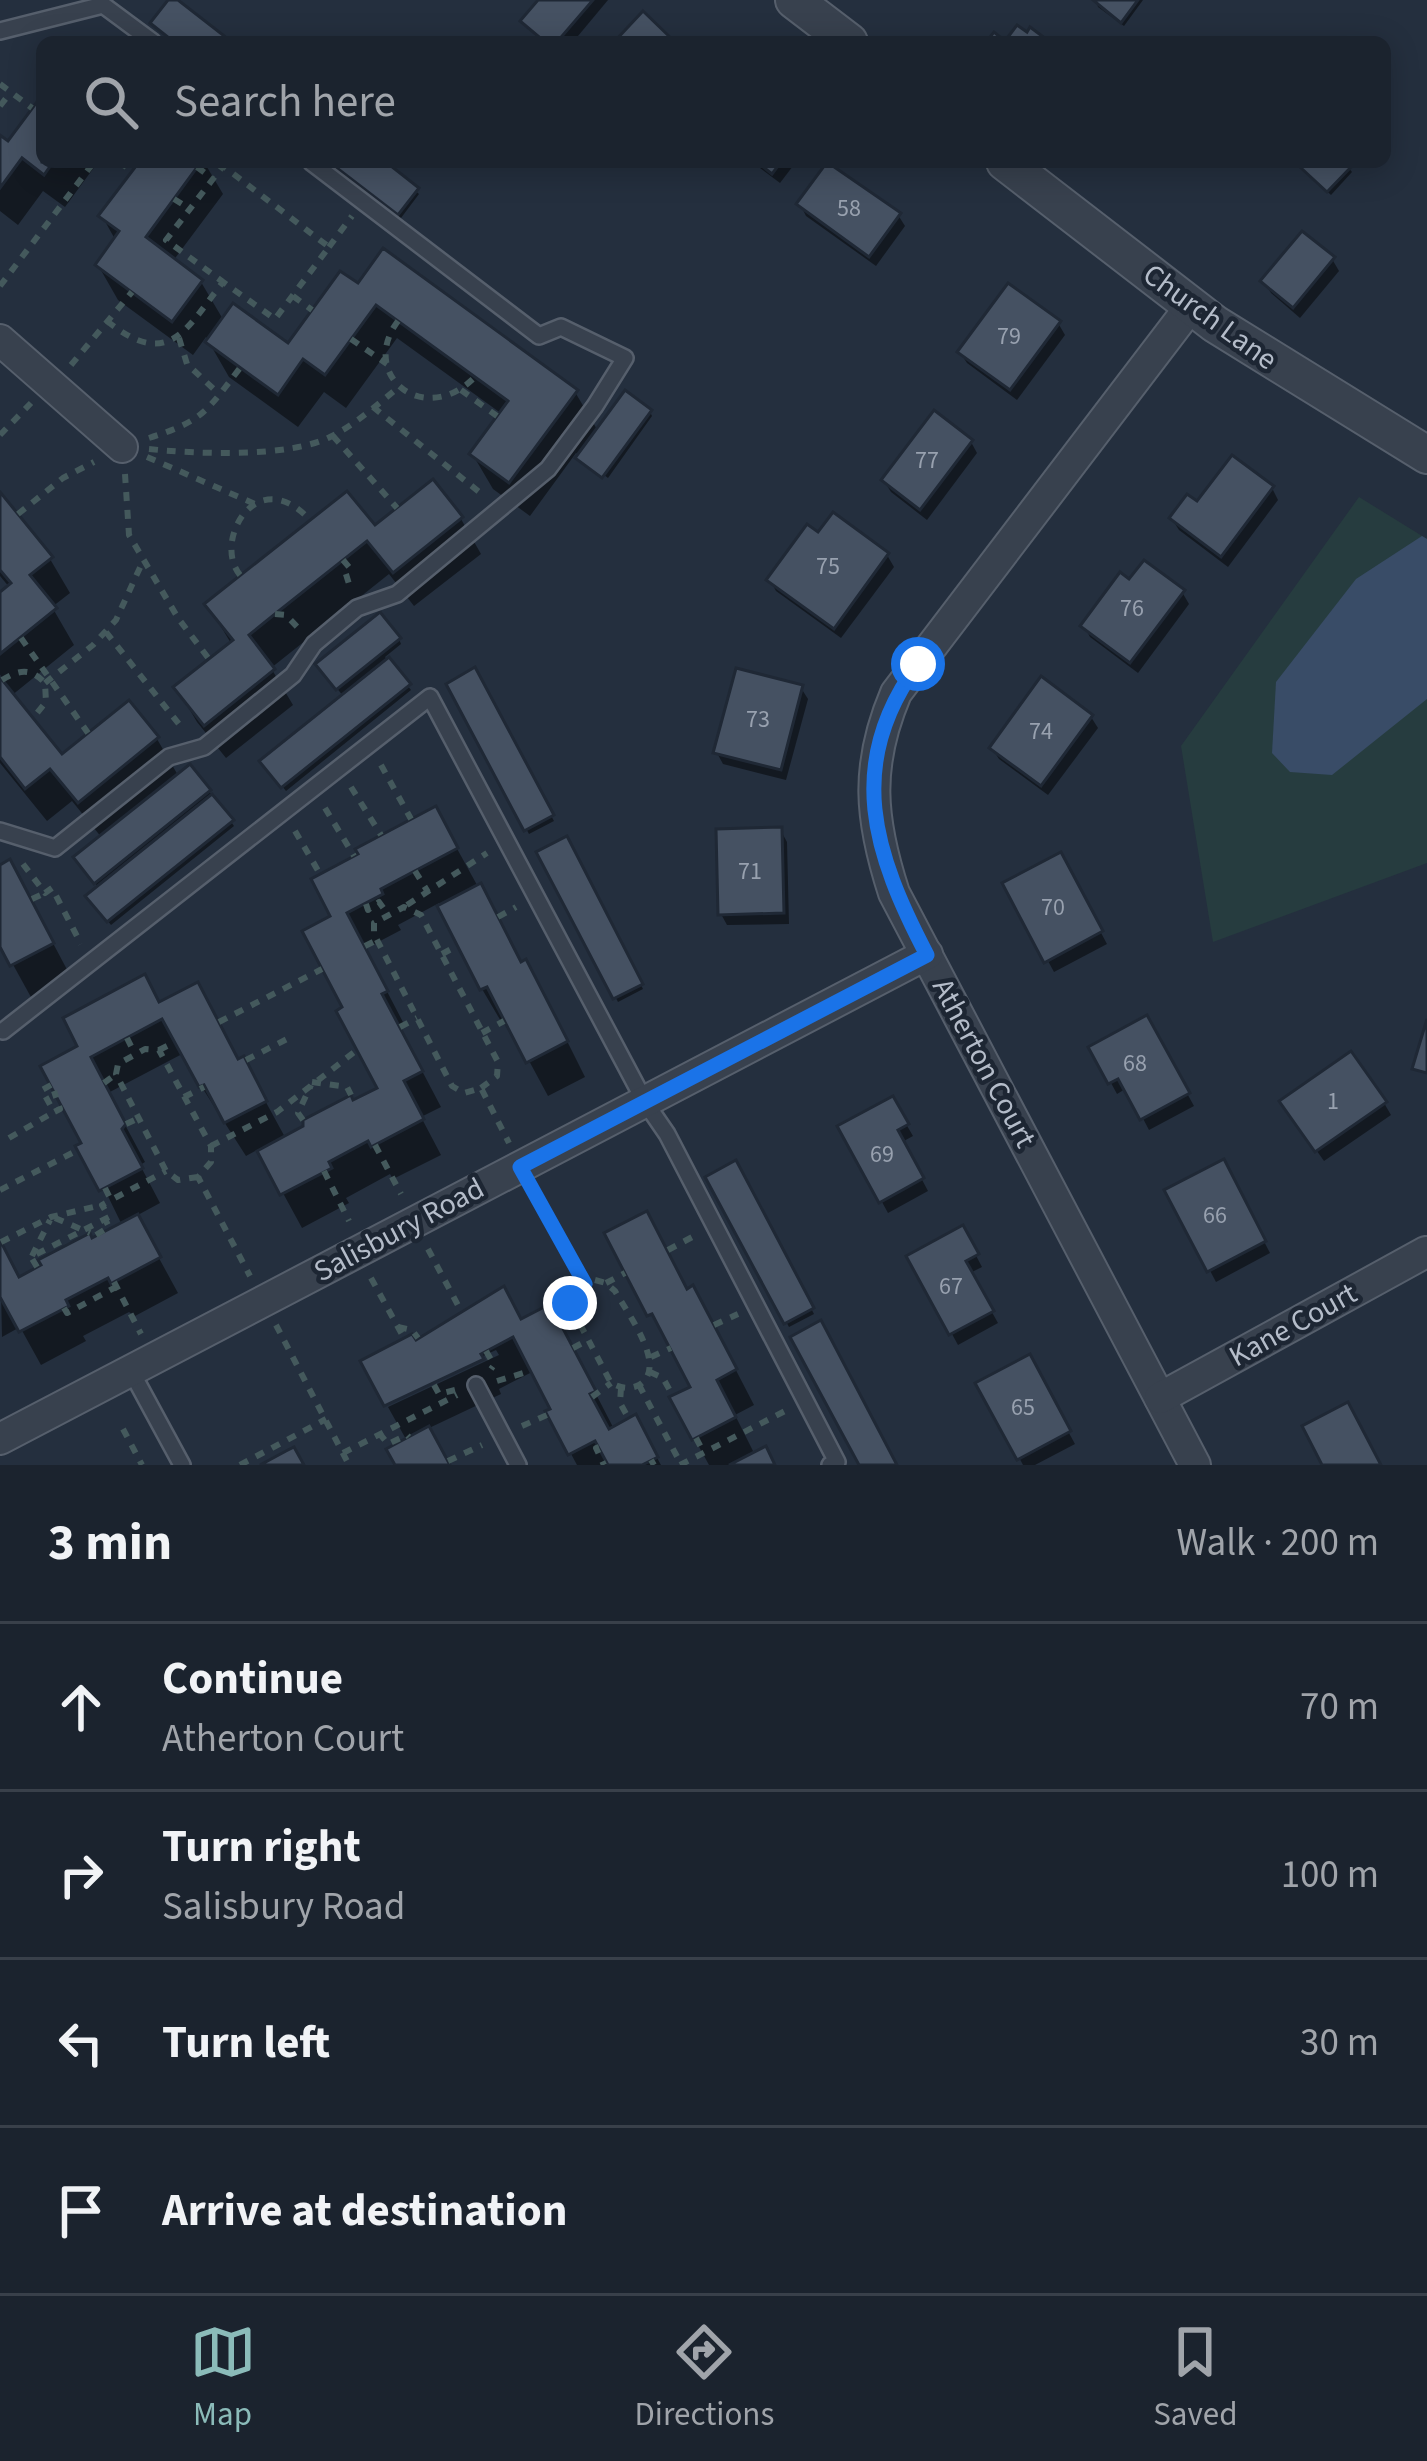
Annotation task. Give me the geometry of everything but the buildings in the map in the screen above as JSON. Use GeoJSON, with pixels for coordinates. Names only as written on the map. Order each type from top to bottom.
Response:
{"type":"FeatureCollection","features":[{"type":"Feature","properties":{"kind":"street"},"geometry":{"type":"LineString","coordinates":[[794,0],[841,36]]}},
{"type":"Feature","properties":{"kind":"street","name":"Church Lane"},"geometry":{"type":"LineString","coordinates":[[1013,168],[1191,306],[1291,374],[1427,455]]}},
{"type":"Feature","properties":{"kind":"street","name":"Atherton Court"},"geometry":{"type":"LineString","coordinates":[[1191,306],[907,678],[881,727],[873,808],[894,893],[1196,1465]]}},
{"type":"Feature","properties":{"kind":"street"},"geometry":{"type":"LineString","coordinates":[[0,340],[122,447]]}},
{"type":"Feature","properties":{"kind":"street","name":"Salisbury Road"},"geometry":{"type":"LineString","coordinates":[[0,1438],[927,955]]}},
{"type":"Feature","properties":{"kind":"street","name":"Kane Court"},"geometry":{"type":"LineString","coordinates":[[1160,1398],[1426,1252]]}},
{"type":"Feature","properties":{"kind":"lane"},"geometry":{"type":"LineString","coordinates":[[0,32],[103,4],[144,36]]}},
{"type":"Feature","properties":{"kind":"lane"},"geometry":{"type":"LineString","coordinates":[[6,834],[55,848],[169,757],[204,748],[293,675],[314,644],[356,608],[397,594],[548,469],[625,358],[561,327],[539,335],[318,168]]}},
{"type":"Feature","properties":{"kind":"lane"},"geometry":{"type":"LineString","coordinates":[[3,1030],[430,697],[645,1102],[667,1134],[835,1464]]}},
{"type":"Feature","properties":{"kind":"lane"},"geometry":{"type":"LineString","coordinates":[[142,1365],[182,1465]]}},
{"type":"Feature","properties":{"kind":"lane"},"geometry":{"type":"LineString","coordinates":[[476,1385],[518,1465]]}},
{"type":"Feature","properties":{"kind":"path"},"geometry":{"type":"LineString","coordinates":[[0,84],[32,108]]}},
{"type":"Feature","properties":{"kind":"path"},"geometry":{"type":"LineString","coordinates":[[0,106],[11,92]]}},
{"type":"Feature","properties":{"kind":"path"},"geometry":{"type":"LineString","coordinates":[[0,286],[89,168]]}},
{"type":"Feature","properties":{"kind":"path"},"geometry":{"type":"LineString","coordinates":[[128,168],[132,171]]}},
{"type":"Feature","properties":{"kind":"path"},"geometry":{"type":"LineString","coordinates":[[198,168],[213,179]]}},
{"type":"Feature","properties":{"kind":"path"},"geometry":{"type":"LineString","coordinates":[[221,168],[163,244],[275,320]]}},
{"type":"Feature","properties":{"kind":"path"},"geometry":{"type":"LineString","coordinates":[[229,168],[329,247]]}},
{"type":"Feature","properties":{"kind":"path"},"geometry":{"type":"LineString","coordinates":[[173,199],[190,209]]}},
{"type":"Feature","properties":{"kind":"path"},"geometry":{"type":"LineString","coordinates":[[269,329],[363,202]]}},
{"type":"Feature","properties":{"kind":"path"},"geometry":{"type":"LineString","coordinates":[[107,321],[126,335],[165,344],[179,338],[223,282]]}},
{"type":"Feature","properties":{"kind":"path"},"geometry":{"type":"LineString","coordinates":[[0,434],[132,292]]}},
{"type":"Feature","properties":{"kind":"path"},"geometry":{"type":"LineString","coordinates":[[293,296],[312,310]]}},
{"type":"Feature","properties":{"kind":"path"},"geometry":{"type":"LineString","coordinates":[[387,364],[387,338],[398,321]]}},
{"type":"Feature","properties":{"kind":"path"},"geometry":{"type":"LineString","coordinates":[[179,338],[187,364],[219,394]]}},
{"type":"Feature","properties":{"kind":"path"},"geometry":{"type":"LineString","coordinates":[[352,338],[387,364],[400,386],[429,400],[443,399],[475,377]]}},
{"type":"Feature","properties":{"kind":"path"},"geometry":{"type":"LineString","coordinates":[[18,514],[63,478],[122,447],[190,425],[240,368]]}},
{"type":"Feature","properties":{"kind":"path"},"geometry":{"type":"LineString","coordinates":[[122,447],[214,456],[318,442],[400,386]]}},
{"type":"Feature","properties":{"kind":"path"},"geometry":{"type":"LineString","coordinates":[[461,390],[497,416]]}},
{"type":"Feature","properties":{"kind":"path"},"geometry":{"type":"LineString","coordinates":[[373,407],[501,508]]}},
{"type":"Feature","properties":{"kind":"path"},"geometry":{"type":"LineString","coordinates":[[333,436],[397,508]]}},
{"type":"Feature","properties":{"kind":"path"},"geometry":{"type":"LineString","coordinates":[[122,447],[255,504]]}},
{"type":"Feature","properties":{"kind":"path"},"geometry":{"type":"LineString","coordinates":[[122,447],[129,535],[178,618],[209,659]]}},
{"type":"Feature","properties":{"kind":"path"},"geometry":{"type":"LineString","coordinates":[[240,575],[231,561],[230,547],[239,522],[255,504],[267,498],[288,500],[310,520]]}},
{"type":"Feature","properties":{"kind":"path"},"geometry":{"type":"LineString","coordinates":[[33,718],[46,702],[47,681],[106,632],[122,609],[143,560]]}},
{"type":"Feature","properties":{"kind":"path"},"geometry":{"type":"LineString","coordinates":[[106,632],[189,736],[204,748]]}},
{"type":"Feature","properties":{"kind":"path"},"geometry":{"type":"LineString","coordinates":[[21,638],[88,733]]}},
{"type":"Feature","properties":{"kind":"path"},"geometry":{"type":"LineString","coordinates":[[2,680],[22,670],[47,681]]}},
{"type":"Feature","properties":{"kind":"path"},"geometry":{"type":"LineString","coordinates":[[369,744],[411,819]]}},
{"type":"Feature","properties":{"kind":"path"},"geometry":{"type":"LineString","coordinates":[[339,767],[381,835]]}},
{"type":"Feature","properties":{"kind":"path"},"geometry":{"type":"LineString","coordinates":[[313,788],[354,856]]}},
{"type":"Feature","properties":{"kind":"path"},"geometry":{"type":"LineString","coordinates":[[284,811],[320,874]]}},
{"type":"Feature","properties":{"kind":"path"},"geometry":{"type":"LineString","coordinates":[[6,834],[4,855],[18,857],[45,892]]}},
{"type":"Feature","properties":{"kind":"path"},"geometry":{"type":"LineString","coordinates":[[404,907],[422,915],[500,1071],[481,1088],[464,1093],[452,1086],[377,940],[374,923],[506,842]]}},
{"type":"Feature","properties":{"kind":"path"},"geometry":{"type":"LineString","coordinates":[[415,871],[428,892]]}},
{"type":"Feature","properties":{"kind":"path"},"geometry":{"type":"LineString","coordinates":[[32,899],[52,888],[90,962]]}},
{"type":"Feature","properties":{"kind":"path"},"geometry":{"type":"LineString","coordinates":[[366,904],[368,910],[379,902],[387,914]]}},
{"type":"Feature","properties":{"kind":"path"},"geometry":{"type":"LineString","coordinates":[[365,946],[377,940]]}},
{"type":"Feature","properties":{"kind":"path"},"geometry":{"type":"LineString","coordinates":[[442,954],[457,946]]}},
{"type":"Feature","properties":{"kind":"path"},"geometry":{"type":"LineString","coordinates":[[219,1022],[322,970]]}},
{"type":"Feature","properties":{"kind":"path"},"geometry":{"type":"LineString","coordinates":[[400,1027],[417,1018]]}},
{"type":"Feature","properties":{"kind":"path"},"geometry":{"type":"LineString","coordinates":[[482,1033],[504,1021]]}},
{"type":"Feature","properties":{"kind":"path"},"geometry":{"type":"LineString","coordinates":[[127,1038],[135,1054]]}},
{"type":"Feature","properties":{"kind":"path"},"geometry":{"type":"LineString","coordinates":[[246,1060],[290,1038]]}},
{"type":"Feature","properties":{"kind":"path"},"geometry":{"type":"LineString","coordinates":[[159,1050],[175,1042]]}},
{"type":"Feature","properties":{"kind":"path"},"geometry":{"type":"LineString","coordinates":[[151,1047],[159,1050],[211,1146],[211,1162],[198,1177],[178,1180],[166,1171],[116,1074],[118,1064],[135,1054],[151,1047]]}},
{"type":"Feature","properties":{"kind":"path"},"geometry":{"type":"LineString","coordinates":[[211,1146],[277,1112],[357,1050]]}},
{"type":"Feature","properties":{"kind":"path"},"geometry":{"type":"LineString","coordinates":[[104,1083],[116,1074]]}},
{"type":"Feature","properties":{"kind":"path"},"geometry":{"type":"LineString","coordinates":[[312,1082],[347,1088],[351,1095]]}},
{"type":"Feature","properties":{"kind":"path"},"geometry":{"type":"LineString","coordinates":[[303,1120],[298,1113],[312,1082]]}},
{"type":"Feature","properties":{"kind":"path"},"geometry":{"type":"LineString","coordinates":[[184,1096],[204,1087]]}},
{"type":"Feature","properties":{"kind":"path"},"geometry":{"type":"LineString","coordinates":[[8,1138],[53,1112],[42,1090],[52,1088]]}},
{"type":"Feature","properties":{"kind":"path"},"geometry":{"type":"LineString","coordinates":[[481,1088],[585,1284]]}},
{"type":"Feature","properties":{"kind":"path"},"geometry":{"type":"LineString","coordinates":[[127,1124],[139,1118]]}},
{"type":"Feature","properties":{"kind":"path"},"geometry":{"type":"LineString","coordinates":[[375,1145],[460,1310]]}},
{"type":"Feature","properties":{"kind":"path"},"geometry":{"type":"LineString","coordinates":[[0,1190],[77,1150]]}},
{"type":"Feature","properties":{"kind":"path"},"geometry":{"type":"LineString","coordinates":[[2,1242],[51,1216],[102,1205],[166,1171]]}},
{"type":"Feature","properties":{"kind":"path"},"geometry":{"type":"LineString","coordinates":[[324,1172],[372,1280],[404,1338]]}},
{"type":"Feature","properties":{"kind":"path"},"geometry":{"type":"LineString","coordinates":[[198,1177],[350,1465]]}},
{"type":"Feature","properties":{"kind":"path"},"geometry":{"type":"LineString","coordinates":[[105,1187],[111,1199]]}},
{"type":"Feature","properties":{"kind":"path"},"geometry":{"type":"LineString","coordinates":[[32,1257],[91,1232],[109,1217],[102,1205]]}},
{"type":"Feature","properties":{"kind":"path"},"geometry":{"type":"LineString","coordinates":[[51,1216],[91,1232]]}},
{"type":"Feature","properties":{"kind":"path"},"geometry":{"type":"LineString","coordinates":[[32,1257],[51,1216]]}},
{"type":"Feature","properties":{"kind":"path"},"geometry":{"type":"LineString","coordinates":[[668,1250],[714,1225]]}},
{"type":"Feature","properties":{"kind":"path"},"geometry":{"type":"LineString","coordinates":[[32,1257],[37,1267]]}},
{"type":"Feature","properties":{"kind":"path"},"geometry":{"type":"LineString","coordinates":[[606,1283],[651,1357],[650,1372],[639,1384],[620,1388],[611,1383],[570,1303],[585,1284],[606,1283],[625,1273]]}},
{"type":"Feature","properties":{"kind":"path"},"geometry":{"type":"LineString","coordinates":[[64,1308],[67,1312],[115,1285],[142,1365]]}},
{"type":"Feature","properties":{"kind":"path"},"geometry":{"type":"LineString","coordinates":[[398,1327],[412,1330],[418,1339]]}},
{"type":"Feature","properties":{"kind":"path"},"geometry":{"type":"LineString","coordinates":[[573,1348],[588,1340]]}},
{"type":"Feature","properties":{"kind":"path"},"geometry":{"type":"LineString","coordinates":[[651,1357],[670,1348]]}},
{"type":"Feature","properties":{"kind":"path"},"geometry":{"type":"LineString","coordinates":[[343,1453],[476,1385],[530,1371]]}},
{"type":"Feature","properties":{"kind":"path"},"geometry":{"type":"LineString","coordinates":[[650,1372],[663,1378],[673,1396]]}},
{"type":"Feature","properties":{"kind":"path"},"geometry":{"type":"LineString","coordinates":[[592,1397],[611,1383]]}},
{"type":"Feature","properties":{"kind":"path"},"geometry":{"type":"LineString","coordinates":[[639,1384],[681,1465],[804,1400]]}},
{"type":"Feature","properties":{"kind":"path"},"geometry":{"type":"LineString","coordinates":[[620,1388],[620,1403],[629,1419]]}},
{"type":"Feature","properties":{"kind":"path"},"geometry":{"type":"LineString","coordinates":[[241,1465],[284,1447],[326,1419]]}},
{"type":"Feature","properties":{"kind":"path"},"geometry":{"type":"LineString","coordinates":[[123,1429],[142,1465]]}},
{"type":"Feature","properties":{"kind":"path"},"geometry":{"type":"LineString","coordinates":[[379,1433],[388,1444],[409,1438]]}},
{"type":"Feature","properties":{"kind":"path"},"geometry":{"type":"LineString","coordinates":[[448,1461],[502,1435]]}},
{"type":"Feature","properties":{"kind":"path"},"geometry":{"type":"LineString","coordinates":[[696,1438],[704,1453]]}},
{"type":"Feature","properties":{"kind":"path"},"geometry":{"type":"LineString","coordinates":[[598,1447],[604,1465]]}},
{"type":"Feature","properties":{"kind":"green space"},"geometry":{"type":"Polygon","coordinates":[[[1359,497],[1427,539],[1427,863],[1213,942],[1181,746],[1359,497]]]}},
{"type":"Feature","properties":{"kind":"water"},"geometry":{"type":"Polygon","coordinates":[[[1422,536],[1427,539],[1427,699],[1332,775],[1290,772],[1272,753],[1276,682],[1356,579],[1422,536]]]}},
{"type":"Feature","properties":{"kind":"route"},"geometry":{"type":"LineString","coordinates":[[570,1303],[585,1284],[520,1167],[927,955],[894,893],[873,808],[881,727],[896,693],[918,664]]}}]}
